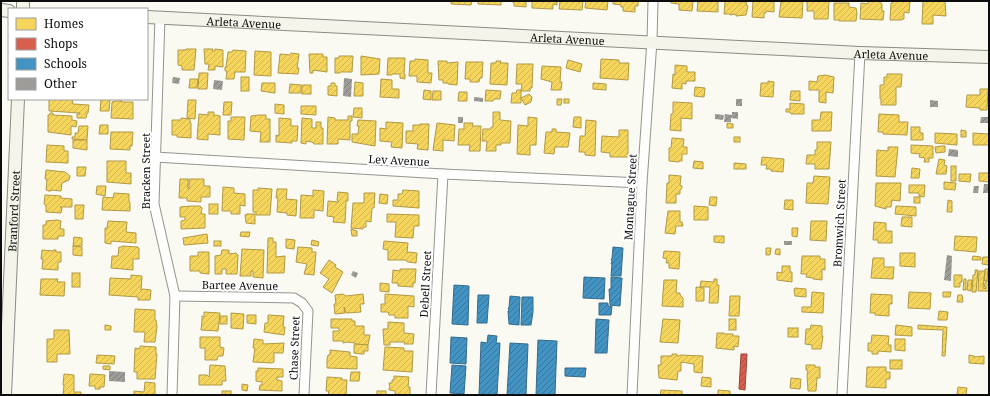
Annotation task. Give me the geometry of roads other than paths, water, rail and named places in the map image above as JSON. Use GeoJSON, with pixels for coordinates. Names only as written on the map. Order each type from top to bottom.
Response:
{"type":"FeatureCollection","features":[{"type":"Feature","properties":{"kind":"main road","name":"Arleta Avenue"},"geometry":{"type":"LineString","coordinates":[[148,17],[652,41],[860,53],[989,57]]}},
{"type":"Feature","properties":{"kind":"main road","name":"Branford Street"},"geometry":{"type":"LineString","coordinates":[[5,395],[18,100]]}},
{"type":"Feature","properties":{"kind":"street","name":"Montague Street"},"geometry":{"type":"LineString","coordinates":[[632,395],[642,182],[652,41],[653,1]]}},
{"type":"Feature","properties":{"kind":"street","name":"Bracken Street"},"geometry":{"type":"LineString","coordinates":[[160,17],[154,204],[175,296],[172,395]]}},
{"type":"Feature","properties":{"kind":"street","name":"Bromwich Street"},"geometry":{"type":"LineString","coordinates":[[842,395],[860,53]]}},
{"type":"Feature","properties":{"kind":"street","name":"Lev Avenue"},"geometry":{"type":"LineString","coordinates":[[155,157],[443,174],[642,182]]}},
{"type":"Feature","properties":{"kind":"street","name":"Debell Street"},"geometry":{"type":"LineString","coordinates":[[431,395],[443,174]]}},
{"type":"Feature","properties":{"kind":"street","name":"Bartee Avenue"},"geometry":{"type":"LineString","coordinates":[[175,296],[294,298],[302,303]]}},
{"type":"Feature","properties":{"kind":"street","name":"Chase Street"},"geometry":{"type":"LineString","coordinates":[[302,303],[308,311],[304,395]]}}]}
